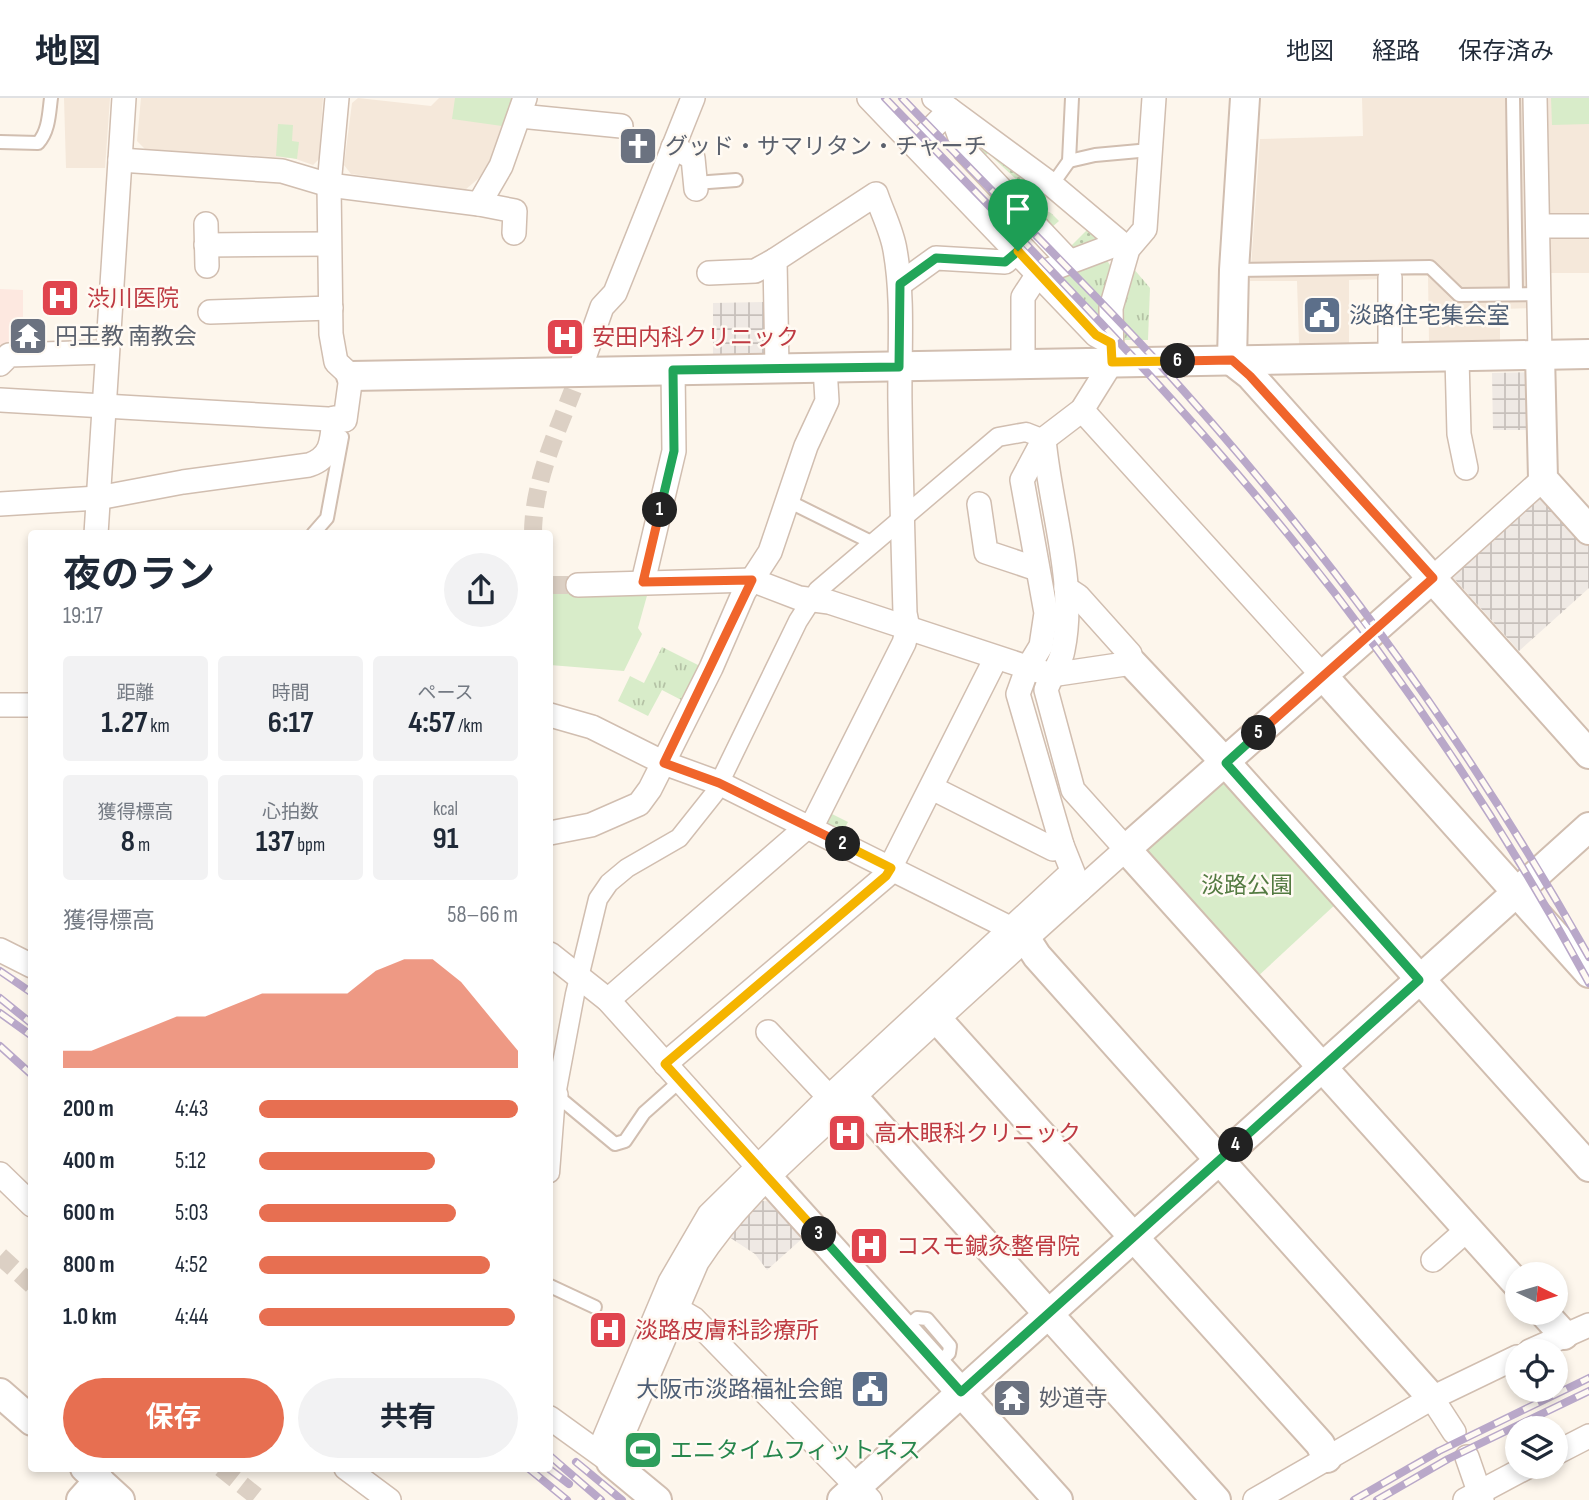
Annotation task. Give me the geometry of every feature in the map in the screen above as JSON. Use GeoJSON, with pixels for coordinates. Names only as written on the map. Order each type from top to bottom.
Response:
{"type":"FeatureCollection","features":[{"type":"Feature","properties":{"kind":"street"},"geometry":{"type":"LineString","coordinates":[[96,530],[124,98]]}},
{"type":"Feature","properties":{"kind":"street"},"geometry":{"type":"LineString","coordinates":[[337,98],[330,185],[331,308],[336,362],[351,376],[576,381],[673,370],[1023,365],[1112,353],[1232,360],[1589,354]]}},
{"type":"Feature","properties":{"kind":"street"},"geometry":{"type":"LineString","coordinates":[[576,381],[602,307],[615,293],[693,98]]}},
{"type":"Feature","properties":{"kind":"street"},"geometry":{"type":"LineString","coordinates":[[870,98],[1112,353]]}},
{"type":"Feature","properties":{"kind":"street"},"geometry":{"type":"LineString","coordinates":[[1023,365],[1023,297],[1038,274],[1069,261],[1124,246],[1145,229],[1154,98]]}},
{"type":"Feature","properties":{"kind":"street"},"geometry":{"type":"LineString","coordinates":[[1245,98],[1234,271],[1232,360],[1250,376],[1589,754]]}},
{"type":"Feature","properties":{"kind":"street"},"geometry":{"type":"LineString","coordinates":[[1535,98],[1543,479],[1589,530]]}},
{"type":"Feature","properties":{"kind":"street"},"geometry":{"type":"LineString","coordinates":[[915,145],[942,104]]}},
{"type":"Feature","properties":{"kind":"street"},"geometry":{"type":"LineString","coordinates":[[942,104],[1052,185],[1124,246]]}},
{"type":"Feature","properties":{"kind":"street"},"geometry":{"type":"LineString","coordinates":[[942,104],[965,151],[1069,261]]}},
{"type":"Feature","properties":{"kind":"street"},"geometry":{"type":"LineString","coordinates":[[479,204],[501,166],[523,107],[621,126]]}},
{"type":"Feature","properties":{"kind":"street"},"geometry":{"type":"LineString","coordinates":[[673,147],[693,158],[695,186]]}},
{"type":"Feature","properties":{"kind":"street"},"geometry":{"type":"LineString","coordinates":[[120,160],[282,172],[330,185],[479,204],[515,211],[514,233]]}},
{"type":"Feature","properties":{"kind":"street"},"geometry":{"type":"LineString","coordinates":[[608,1000],[809,827],[860,734],[904,643],[908,628],[905,613],[902,521],[900,284],[895,251],[876,194],[755,271],[709,273]]}},
{"type":"Feature","properties":{"kind":"street"},"geometry":{"type":"LineString","coordinates":[[1539,226],[1589,226]]}},
{"type":"Feature","properties":{"kind":"street"},"geometry":{"type":"LineString","coordinates":[[207,245],[329,244]]}},
{"type":"Feature","properties":{"kind":"street"},"geometry":{"type":"LineString","coordinates":[[1076,881],[1062,845],[1018,694],[1027,669],[1041,646],[1046,613],[1022,480],[1044,439],[1082,410],[1112,353],[1111,308],[1124,246]]}},
{"type":"Feature","properties":{"kind":"street"},"geometry":{"type":"LineString","coordinates":[[900,284],[936,258],[1005,262],[1018,251]]}},
{"type":"Feature","properties":{"kind":"street"},"geometry":{"type":"LineString","coordinates":[[775,260],[778,368]]}},
{"type":"Feature","properties":{"kind":"street"},"geometry":{"type":"LineString","coordinates":[[1390,278],[1390,358]]}},
{"type":"Feature","properties":{"kind":"street"},"geometry":{"type":"LineString","coordinates":[[210,312],[331,308]]}},
{"type":"Feature","properties":{"kind":"street"},"geometry":{"type":"LineString","coordinates":[[0,363],[9,355],[107,352]]}},
{"type":"Feature","properties":{"kind":"street"},"geometry":{"type":"LineString","coordinates":[[1457,358],[1453,448],[1466,468]]}},
{"type":"Feature","properties":{"kind":"street"},"geometry":{"type":"LineString","coordinates":[[553,832],[591,825],[639,804],[664,763],[752,580],[769,552],[806,446],[827,401],[825,368]]}},
{"type":"Feature","properties":{"kind":"street"},"geometry":{"type":"LineString","coordinates":[[643,582],[674,451],[673,370]]}},
{"type":"Feature","properties":{"kind":"street"},"geometry":{"type":"LineString","coordinates":[[0,504],[98,498],[183,482],[309,465],[322,460],[330,452],[351,376]]}},
{"type":"Feature","properties":{"kind":"street"},"geometry":{"type":"LineString","coordinates":[[0,400],[340,419]]}},
{"type":"Feature","properties":{"kind":"street"},"geometry":{"type":"LineString","coordinates":[[1082,410],[1589,973]]}},
{"type":"Feature","properties":{"kind":"street"},"geometry":{"type":"LineString","coordinates":[[553,1092],[594,912],[609,883],[627,868],[679,838],[719,783],[812,598],[998,437],[1026,432],[1044,439]]}},
{"type":"Feature","properties":{"kind":"street"},"geometry":{"type":"LineString","coordinates":[[1044,439],[1066,588],[1063,654],[1046,690],[1073,790],[1505,1271]]}},
{"type":"Feature","properties":{"kind":"street"},"geometry":{"type":"LineString","coordinates":[[604,1458],[670,1282],[709,1215],[762,1172],[1076,881],[1126,849],[1226,763],[1543,479]]}},
{"type":"Feature","properties":{"kind":"street"},"geometry":{"type":"LineString","coordinates":[[979,504],[986,552],[1037,569]]}},
{"type":"Feature","properties":{"kind":"street"},"geometry":{"type":"LineString","coordinates":[[578,585],[752,580],[799,598],[812,598],[1051,675],[1132,663]]}},
{"type":"Feature","properties":{"kind":"street"},"geometry":{"type":"LineString","coordinates":[[1066,588],[1078,596],[1130,654],[1132,663],[1226,763],[1589,1167]]}},
{"type":"Feature","properties":{"kind":"street"},"geometry":{"type":"LineString","coordinates":[[673,1073],[886,876],[996,658]]}},
{"type":"Feature","properties":{"kind":"street"},"geometry":{"type":"LineString","coordinates":[[0,705],[28,705]]}},
{"type":"Feature","properties":{"kind":"street"},"geometry":{"type":"LineString","coordinates":[[553,716],[592,727],[664,763],[719,783],[1019,933],[1432,1398],[1454,1432]]}},
{"type":"Feature","properties":{"kind":"street"},"geometry":{"type":"LineString","coordinates":[[932,788],[1053,849],[1062,845]]}},
{"type":"Feature","properties":{"kind":"street"},"geometry":{"type":"LineString","coordinates":[[677,1309],[694,1319],[857,1495],[961,1392],[1589,827]]}},
{"type":"Feature","properties":{"kind":"street"},"geometry":{"type":"LineString","coordinates":[[841,1097],[937,1019],[1019,933]]}},
{"type":"Feature","properties":{"kind":"street"},"geometry":{"type":"LineString","coordinates":[[0,950],[28,959]]}},
{"type":"Feature","properties":{"kind":"street"},"geometry":{"type":"LineString","coordinates":[[553,956],[608,1000],[1058,1500]]}},
{"type":"Feature","properties":{"kind":"street"},"geometry":{"type":"LineString","coordinates":[[937,1019],[1320,1444],[1327,1458]]}},
{"type":"Feature","properties":{"kind":"street"},"geometry":{"type":"LineString","coordinates":[[768,1032],[841,1097],[1048,1314],[1216,1500]]}},
{"type":"Feature","properties":{"kind":"street"},"geometry":{"type":"LineString","coordinates":[[604,1458],[697,1262],[762,1172]]}},
{"type":"Feature","properties":{"kind":"street"},"geometry":{"type":"LineString","coordinates":[[0,1174],[28,1201]]}},
{"type":"Feature","properties":{"kind":"street"},"geometry":{"type":"LineString","coordinates":[[1433,1260],[1468,1229]]}},
{"type":"Feature","properties":{"kind":"street"},"geometry":{"type":"LineString","coordinates":[[1556,1339],[1576,1330]]}},
{"type":"Feature","properties":{"kind":"street"},"geometry":{"type":"LineString","coordinates":[[1255,1500],[1432,1398],[1505,1363]]}},
{"type":"Feature","properties":{"kind":"street"},"geometry":{"type":"LineString","coordinates":[[0,1393],[28,1418]]}},
{"type":"Feature","properties":{"kind":"street"},"geometry":{"type":"LineString","coordinates":[[553,1420],[657,1500]]}},
{"type":"Feature","properties":{"kind":"street"},"geometry":{"type":"LineString","coordinates":[[1568,1447],[1589,1436]]}},
{"type":"Feature","properties":{"kind":"street"},"geometry":{"type":"LineString","coordinates":[[1467,1457],[1476,1497],[1507,1479]]}},
{"type":"Feature","properties":{"kind":"street"},"geometry":{"type":"LineString","coordinates":[[351,1472],[389,1500]]}},
{"type":"Feature","properties":{"kind":"street"},"geometry":{"type":"LineString","coordinates":[[88,1483],[120,1500]]}},
{"type":"Feature","properties":{"kind":"lane"},"geometry":{"type":"LineString","coordinates":[[0,142],[38,143],[46,129],[51,98]]}},
{"type":"Feature","properties":{"kind":"lane"},"geometry":{"type":"LineString","coordinates":[[1052,185],[1069,161],[1073,98]]}},
{"type":"Feature","properties":{"kind":"lane"},"geometry":{"type":"LineString","coordinates":[[1513,98],[1516,294]]}},
{"type":"Feature","properties":{"kind":"lane"},"geometry":{"type":"LineString","coordinates":[[1069,161],[1095,155],[1150,150]]}},
{"type":"Feature","properties":{"kind":"lane"},"geometry":{"type":"LineString","coordinates":[[695,186],[736,180]]}},
{"type":"Feature","properties":{"kind":"lane"},"geometry":{"type":"LineString","coordinates":[[1234,271],[1430,267],[1459,295],[1540,294]]}},
{"type":"Feature","properties":{"kind":"lane"},"geometry":{"type":"LineString","coordinates":[[316,530],[327,518],[340,419]]}},
{"type":"Feature","properties":{"kind":"lane"},"geometry":{"type":"LineString","coordinates":[[788,501],[875,544]]}},
{"type":"Feature","properties":{"kind":"lane"},"geometry":{"type":"LineString","coordinates":[[553,1092],[615,1144],[625,1142],[673,1073]]}},
{"type":"Feature","properties":{"kind":"lane"},"geometry":{"type":"LineString","coordinates":[[553,1287],[595,1307]]}},
{"type":"Feature","properties":{"kind":"shaded area"},"geometry":{"type":"Polygon","coordinates":[[[64,98],[110,98],[105,168],[66,168],[64,98]]]}},
{"type":"Feature","properties":{"kind":"shaded area"},"geometry":{"type":"Polygon","coordinates":[[[141,98],[323,98],[319,159],[313,165],[293,158],[146,150],[137,141],[141,98]]]}},
{"type":"Feature","properties":{"kind":"shaded area"},"geometry":{"type":"Polygon","coordinates":[[[358,98],[431,106],[439,98],[512,98],[490,160],[479,178],[465,190],[351,174],[344,165],[352,103],[358,98]]]}},
{"type":"Feature","properties":{"kind":"shaded area"},"geometry":{"type":"Polygon","coordinates":[[[1362,98],[1527,98],[1531,308],[1500,309],[1500,341],[1429,342],[1428,276],[1384,276],[1384,279],[1349,280],[1349,343],[1299,344],[1297,281],[1250,281],[1260,139],[1363,136],[1362,98]]]}},
{"type":"Feature","properties":{"kind":"shaded area"},"geometry":{"type":"Polygon","coordinates":[[[1545,98],[1589,98],[1589,273],[1548,273],[1545,98]]]}},
{"type":"Feature","properties":{"kind":"shaded area"},"geometry":{"type":"Polygon","coordinates":[[[0,289],[23,290],[23,347],[0,353],[0,289]]]}},
{"type":"Feature","properties":{"kind":"shaded area"},"geometry":{"type":"Polygon","coordinates":[[[770,302],[766,354],[713,355],[713,303],[770,302]]]}},
{"type":"Feature","properties":{"kind":"shaded area"},"geometry":{"type":"Polygon","coordinates":[[[1533,372],[1533,430],[1493,430],[1492,373],[1533,372]]]}},
{"type":"Feature","properties":{"kind":"shaded area"},"geometry":{"type":"Polygon","coordinates":[[[1537,497],[1548,498],[1589,543],[1589,588],[1519,651],[1450,574],[1537,497]]]}},
{"type":"Feature","properties":{"kind":"shaded area"},"geometry":{"type":"Polygon","coordinates":[[[760,1201],[772,1201],[805,1236],[767,1270],[755,1254],[729,1237],[760,1201]]]}},
{"type":"Feature","properties":{"kind":"green space"},"geometry":{"type":"Polygon","coordinates":[[[455,98],[512,98],[502,126],[452,119],[455,98]]]}},
{"type":"Feature","properties":{"kind":"green space"},"geometry":{"type":"Polygon","coordinates":[[[1551,98],[1589,98],[1589,124],[1552,125],[1551,98]]]}},
{"type":"Feature","properties":{"kind":"green space"},"geometry":{"type":"Polygon","coordinates":[[[278,124],[293,125],[292,141],[299,142],[297,159],[276,156],[278,124]]]}},
{"type":"Feature","properties":{"kind":"green space"},"geometry":{"type":"Polygon","coordinates":[[[978,146],[986,147],[1045,194],[1039,202],[1031,186],[1017,180],[988,153],[984,157],[976,149],[978,146]]]}},
{"type":"Feature","properties":{"kind":"green space"},"geometry":{"type":"Polygon","coordinates":[[[989,159],[1033,204],[1051,213],[1059,221],[1051,228],[989,159]]]}},
{"type":"Feature","properties":{"kind":"green space"},"geometry":{"type":"Polygon","coordinates":[[[1089,228],[1098,235],[1097,240],[1081,248],[1070,247],[1089,228]]]}},
{"type":"Feature","properties":{"kind":"green space"},"geometry":{"type":"Polygon","coordinates":[[[1106,259],[1114,271],[1101,329],[1057,283],[1057,275],[1106,259]]]}},
{"type":"Feature","properties":{"kind":"green space"},"geometry":{"type":"Polygon","coordinates":[[[1133,268],[1150,288],[1148,340],[1125,340],[1117,332],[1117,307],[1133,268]]]}},
{"type":"Feature","properties":{"kind":"green space"},"geometry":{"type":"Polygon","coordinates":[[[648,592],[638,628],[642,634],[624,671],[553,665],[553,594],[648,592]]]}},
{"type":"Feature","properties":{"kind":"green space"},"geometry":{"type":"Polygon","coordinates":[[[662,647],[706,669],[689,704],[662,690],[648,716],[618,701],[630,676],[644,683],[662,647]]]}},
{"type":"Feature","properties":{"kind":"green space","name":"淡路公園"},"geometry":{"type":"Polygon","coordinates":[[[1219,781],[1230,782],[1338,902],[1255,979],[1146,857],[1147,845],[1219,781]]]}},
{"type":"Feature","properties":{"kind":"green space"},"geometry":{"type":"Polygon","coordinates":[[[830,813],[848,822],[841,835],[829,829],[825,823],[830,813]]]}},
{"type":"Feature","properties":{"kind":"tunnel"},"geometry":{"type":"LineString","coordinates":[[533,530],[541,478],[573,390]]}},
{"type":"Feature","properties":{"kind":"tunnel"},"geometry":{"type":"LineString","coordinates":[[553,585],[578,585]]}},
{"type":"Feature","properties":{"kind":"tunnel"},"geometry":{"type":"LineString","coordinates":[[0,1256],[28,1281]]}},
{"type":"Feature","properties":{"kind":"tunnel"},"geometry":{"type":"LineString","coordinates":[[226,1472],[261,1500]]}},
{"type":"Feature","properties":{"kind":"railway"},"geometry":{"type":"LineString","coordinates":[[885,98],[1144,369],[1291,538],[1373,644],[1450,754],[1522,867],[1589,983]]}},
{"type":"Feature","properties":{"kind":"railway"},"geometry":{"type":"LineString","coordinates":[[902,98],[1153,357],[1275,497],[1333,570],[1442,720],[1493,797],[1589,957]]}},
{"type":"Feature","properties":{"kind":"railway"},"geometry":{"type":"LineString","coordinates":[[0,971],[28,990]]}},
{"type":"Feature","properties":{"kind":"railway"},"geometry":{"type":"LineString","coordinates":[[0,998],[28,1021]]}},
{"type":"Feature","properties":{"kind":"railway"},"geometry":{"type":"LineString","coordinates":[[0,1013],[28,1033]]}},
{"type":"Feature","properties":{"kind":"railway"},"geometry":{"type":"LineString","coordinates":[[0,1046],[28,1071]]}},
{"type":"Feature","properties":{"kind":"railway"},"geometry":{"type":"LineString","coordinates":[[1354,1500],[1439,1451],[1589,1378]]}},
{"type":"Feature","properties":{"kind":"railway"},"geometry":{"type":"LineString","coordinates":[[1377,1500],[1448,1459],[1589,1391]]}},
{"type":"Feature","properties":{"kind":"railway"},"geometry":{"type":"LineString","coordinates":[[553,1459],[601,1500]]}},
{"type":"Feature","properties":{"kind":"railway"},"geometry":{"type":"LineString","coordinates":[[576,1462],[622,1500]]}},
{"type":"Feature","properties":{"kind":"railway"},"geometry":{"type":"LineString","coordinates":[[533,1472],[567,1500]]}},
{"type":"Feature","properties":{"kind":"railway"},"geometry":{"type":"LineString","coordinates":[[553,1472],[569,1484]]}},
{"type":"Feature","properties":{"kind":"place","name":"グッド・サマリタン・チャーチ"},"geometry":{"type":"Point","coordinates":[638,146]}},
{"type":"Feature","properties":{"kind":"place","name":"渋川医院"},"geometry":{"type":"Point","coordinates":[60,298]}},
{"type":"Feature","properties":{"kind":"place","name":"淡路住宅集会室"},"geometry":{"type":"Point","coordinates":[1322,315]}},
{"type":"Feature","properties":{"kind":"place","name":"円王教 南教会"},"geometry":{"type":"Point","coordinates":[28,336]}},
{"type":"Feature","properties":{"kind":"place","name":"安田内科クリニック"},"geometry":{"type":"Point","coordinates":[565,337]}},
{"type":"Feature","properties":{"kind":"place","name":"高木眼科クリニック"},"geometry":{"type":"Point","coordinates":[847,1133]}},
{"type":"Feature","properties":{"kind":"place","name":"コスモ鍼灸整骨院"},"geometry":{"type":"Point","coordinates":[869,1246]}},
{"type":"Feature","properties":{"kind":"place","name":"淡路皮膚科診療所"},"geometry":{"type":"Point","coordinates":[608,1330]}},
{"type":"Feature","properties":{"kind":"place","name":"大阪市淡路福祉会館"},"geometry":{"type":"Point","coordinates":[870,1389]}},
{"type":"Feature","properties":{"kind":"place","name":"妙道寺"},"geometry":{"type":"Point","coordinates":[1012,1398]}},
{"type":"Feature","properties":{"kind":"place","name":"エニタイムフィットネス"},"geometry":{"type":"Point","coordinates":[643,1450]}},
{"type":"Feature","properties":{"kind":"route"},"geometry":{"type":"LineString","coordinates":[[1018,251],[1096,335],[1111,343],[1112,362],[1232,360],[1250,376],[1433,578],[1226,763],[1419,980],[961,1392],[665,1064],[886,876],[891,868],[719,783],[664,763],[752,580],[643,582],[674,451],[673,370],[899,367],[900,284],[936,258],[988,264],[1005,262],[1018,251]]}}]}
